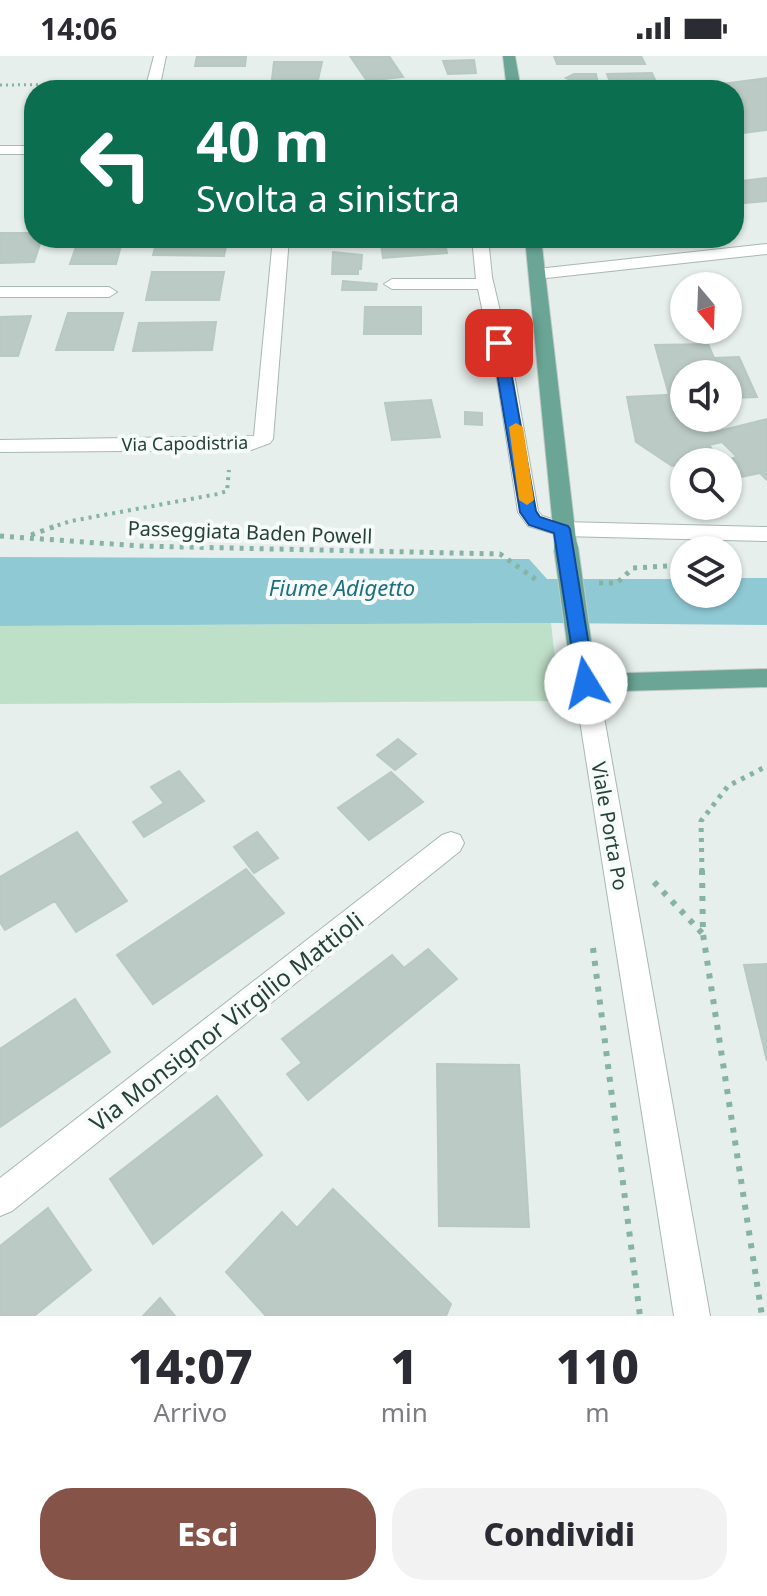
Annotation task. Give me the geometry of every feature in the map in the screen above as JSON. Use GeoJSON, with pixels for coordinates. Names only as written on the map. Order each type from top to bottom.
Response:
{"type":"FeatureCollection","features":[{"type":"Feature","properties":{"kind":"main road"},"geometry":{"type":"LineString","coordinates":[[509,56],[513,80]]}},
{"type":"Feature","properties":{"kind":"main road","name":"Viale Porta Po"},"geometry":{"type":"LineString","coordinates":[[534,248],[564,539],[584,670]]}},
{"type":"Feature","properties":{"kind":"main road"},"geometry":{"type":"LineString","coordinates":[[584,670],[767,678]]}},
{"type":"Feature","properties":{"kind":"street"},"geometry":{"type":"LineString","coordinates":[[154,80],[160,56]]}},
{"type":"Feature","properties":{"kind":"street"},"geometry":{"type":"LineString","coordinates":[[0,150],[24,150]]}},
{"type":"Feature","properties":{"kind":"street","name":"Via Capodistria"},"geometry":{"type":"LineString","coordinates":[[0,446],[251,444],[263,439],[280,248]]}},
{"type":"Feature","properties":{"kind":"street"},"geometry":{"type":"LineString","coordinates":[[481,248],[483,284],[493,315],[516,426],[528,512],[535,521],[564,539],[767,534]]}},
{"type":"Feature","properties":{"kind":"street"},"geometry":{"type":"LineString","coordinates":[[537,274],[767,249]]}},
{"type":"Feature","properties":{"kind":"street"},"geometry":{"type":"LineString","coordinates":[[392,284],[483,284]]}},
{"type":"Feature","properties":{"kind":"street"},"geometry":{"type":"LineString","coordinates":[[0,292],[109,292]]}},
{"type":"Feature","properties":{"kind":"street","name":"Viale Porta Po"},"geometry":{"type":"LineString","coordinates":[[584,670],[692,1316]]}},
{"type":"Feature","properties":{"kind":"street","name":"Via Monsignor Virgilio Mattioli"},"geometry":{"type":"LineString","coordinates":[[0,1199],[451,843]]}},
{"type":"Feature","properties":{"kind":"path"},"geometry":{"type":"LineString","coordinates":[[0,85],[24,85]]}},
{"type":"Feature","properties":{"kind":"path"},"geometry":{"type":"LineString","coordinates":[[26,536],[71,521],[227,491]]}},
{"type":"Feature","properties":{"kind":"path","name":"Passeggiata Baden Powell"},"geometry":{"type":"LineString","coordinates":[[0,536],[140,546],[500,554]]}},
{"type":"Feature","properties":{"kind":"path"},"geometry":{"type":"LineString","coordinates":[[633,568],[670,566]]}},
{"type":"Feature","properties":{"kind":"path"},"geometry":{"type":"LineString","coordinates":[[762,1316],[703,934],[701,821],[728,786],[767,766]]}},
{"type":"Feature","properties":{"kind":"path"},"geometry":{"type":"LineString","coordinates":[[652,881],[703,934]]}},
{"type":"Feature","properties":{"kind":"path"},"geometry":{"type":"LineString","coordinates":[[591,935],[640,1316]]}},
{"type":"Feature","properties":{"kind":"green space"},"geometry":{"type":"Polygon","coordinates":[[[551,623],[560,701],[0,704],[0,626],[551,623]]]}},
{"type":"Feature","properties":{"kind":"water","name":"Fiume Adigetto"},"geometry":{"type":"Polygon","coordinates":[[[0,557],[529,559],[547,579],[670,579],[670,608],[742,608],[742,578],[767,578],[767,625],[0,626],[0,557]]]}},
{"type":"Feature","properties":{"kind":"building"},"geometry":{"type":"Polygon","coordinates":[[[197,56],[246,56],[245,66],[195,66],[197,56]]]}},
{"type":"Feature","properties":{"kind":"building"},"geometry":{"type":"Polygon","coordinates":[[[350,56],[389,56],[403,77],[376,80],[366,80],[350,56]]]}},
{"type":"Feature","properties":{"kind":"building"},"geometry":{"type":"Polygon","coordinates":[[[554,56],[641,56],[645,64],[557,64],[554,56]]]}},
{"type":"Feature","properties":{"kind":"building"},"geometry":{"type":"Polygon","coordinates":[[[474,60],[476,73],[448,74],[443,61],[474,60]]]}},
{"type":"Feature","properties":{"kind":"building"},"geometry":{"type":"Polygon","coordinates":[[[274,62],[322,62],[318,80],[272,79],[274,62]]]}},
{"type":"Feature","properties":{"kind":"building"},"geometry":{"type":"Polygon","coordinates":[[[652,73],[655,80],[609,80],[607,74],[652,73]]]}},
{"type":"Feature","properties":{"kind":"building"},"geometry":{"type":"Polygon","coordinates":[[[574,74],[596,74],[597,80],[570,80],[566,78],[574,74]]]}},
{"type":"Feature","properties":{"kind":"building"},"geometry":{"type":"Polygon","coordinates":[[[767,78],[767,130],[744,133],[744,81],[767,78]]]}},
{"type":"Feature","properties":{"kind":"building"},"geometry":{"type":"Polygon","coordinates":[[[767,178],[767,201],[744,203],[744,181],[767,178]]]}},
{"type":"Feature","properties":{"kind":"building"},"geometry":{"type":"Polygon","coordinates":[[[0,233],[24,233],[24,248],[39,248],[34,262],[0,263],[0,233]]]}},
{"type":"Feature","properties":{"kind":"building"},"geometry":{"type":"Polygon","coordinates":[[[76,248],[120,248],[116,264],[70,264],[76,248]]]}},
{"type":"Feature","properties":{"kind":"building"},"geometry":{"type":"Polygon","coordinates":[[[155,248],[226,248],[224,256],[153,255],[155,248]]]}},
{"type":"Feature","properties":{"kind":"building"},"geometry":{"type":"Polygon","coordinates":[[[382,248],[446,248],[447,253],[383,258],[382,248]]]}},
{"type":"Feature","properties":{"kind":"building"},"geometry":{"type":"Polygon","coordinates":[[[333,252],[362,255],[358,274],[332,274],[333,252]]]}},
{"type":"Feature","properties":{"kind":"building"},"geometry":{"type":"Polygon","coordinates":[[[152,272],[224,272],[219,300],[146,300],[152,272]]]}},
{"type":"Feature","properties":{"kind":"building"},"geometry":{"type":"Polygon","coordinates":[[[343,281],[377,284],[376,290],[342,290],[343,281]]]}},
{"type":"Feature","properties":{"kind":"building"},"geometry":{"type":"Polygon","coordinates":[[[365,307],[421,307],[421,334],[364,334],[365,307]]]}},
{"type":"Feature","properties":{"kind":"building"},"geometry":{"type":"Polygon","coordinates":[[[68,313],[123,313],[113,350],[56,350],[68,313]]]}},
{"type":"Feature","properties":{"kind":"building"},"geometry":{"type":"Polygon","coordinates":[[[31,316],[18,356],[0,356],[0,317],[31,316]]]}},
{"type":"Feature","properties":{"kind":"building"},"geometry":{"type":"Polygon","coordinates":[[[216,322],[212,350],[133,351],[139,323],[216,322]]]}},
{"type":"Feature","properties":{"kind":"building"},"geometry":{"type":"Polygon","coordinates":[[[708,344],[714,358],[739,357],[740,360],[670,360],[669,395],[655,345],[708,344]]]}},
{"type":"Feature","properties":{"kind":"building"},"geometry":{"type":"Polygon","coordinates":[[[742,364],[757,397],[742,398],[742,364]]]}},
{"type":"Feature","properties":{"kind":"building"},"geometry":{"type":"Polygon","coordinates":[[[670,395],[670,432],[742,432],[742,425],[767,419],[767,480],[760,473],[742,477],[742,448],[728,448],[722,442],[709,445],[711,448],[670,448],[670,465],[636,442],[627,397],[670,395]]]}},
{"type":"Feature","properties":{"kind":"building"},"geometry":{"type":"Polygon","coordinates":[[[431,400],[440,437],[392,440],[385,403],[431,400]]]}},
{"type":"Feature","properties":{"kind":"building"},"geometry":{"type":"Polygon","coordinates":[[[465,412],[482,413],[482,425],[465,424],[465,412]]]}},
{"type":"Feature","properties":{"kind":"building"},"geometry":{"type":"Polygon","coordinates":[[[398,739],[416,754],[395,770],[377,755],[398,739]]]}},
{"type":"Feature","properties":{"kind":"building"},"geometry":{"type":"Polygon","coordinates":[[[179,771],[204,801],[144,837],[133,822],[164,803],[151,787],[179,771]]]}},
{"type":"Feature","properties":{"kind":"building"},"geometry":{"type":"Polygon","coordinates":[[[391,772],[423,802],[369,840],[338,808],[391,772]]]}},
{"type":"Feature","properties":{"kind":"building"},"geometry":{"type":"Polygon","coordinates":[[[77,832],[127,901],[76,932],[55,901],[5,930],[0,922],[0,877],[77,832]]]}},
{"type":"Feature","properties":{"kind":"building"},"geometry":{"type":"Polygon","coordinates":[[[257,832],[278,858],[254,873],[234,847],[257,832]]]}},
{"type":"Feature","properties":{"kind":"building"},"geometry":{"type":"Polygon","coordinates":[[[246,869],[284,913],[153,1004],[117,955],[246,869]]]}},
{"type":"Feature","properties":{"kind":"building"},"geometry":{"type":"Polygon","coordinates":[[[428,949],[457,979],[308,1100],[287,1074],[302,1063],[282,1039],[392,955],[404,968],[428,949]]]}},
{"type":"Feature","properties":{"kind":"building"},"geometry":{"type":"Polygon","coordinates":[[[767,964],[767,1061],[744,965],[767,964]]]}},
{"type":"Feature","properties":{"kind":"building"},"geometry":{"type":"Polygon","coordinates":[[[75,999],[110,1052],[0,1127],[0,1049],[75,999]]]}},
{"type":"Feature","properties":{"kind":"building"},"geometry":{"type":"Polygon","coordinates":[[[437,1064],[519,1065],[529,1227],[439,1226],[437,1064]]]}},
{"type":"Feature","properties":{"kind":"building"},"geometry":{"type":"Polygon","coordinates":[[[217,1096],[262,1155],[153,1244],[110,1179],[217,1096]]]}},
{"type":"Feature","properties":{"kind":"building"},"geometry":{"type":"Polygon","coordinates":[[[333,1189],[451,1304],[446,1316],[266,1316],[226,1272],[282,1212],[297,1228],[333,1189]]]}},
{"type":"Feature","properties":{"kind":"building"},"geometry":{"type":"Polygon","coordinates":[[[48,1208],[91,1270],[34,1316],[0,1316],[0,1246],[48,1208]]]}},
{"type":"Feature","properties":{"kind":"building"},"geometry":{"type":"Polygon","coordinates":[[[160,1298],[175,1316],[143,1316],[160,1298]]]}},
{"type":"Feature","properties":{"kind":"slow traffic"},"geometry":{"type":"LineString","coordinates":[[516,427],[527,500]]}},
{"type":"Feature","properties":{"kind":"route"},"geometry":{"type":"LineString","coordinates":[[499,343],[516,426],[528,512],[535,521],[550,528],[562,529],[586,683]]}}]}
